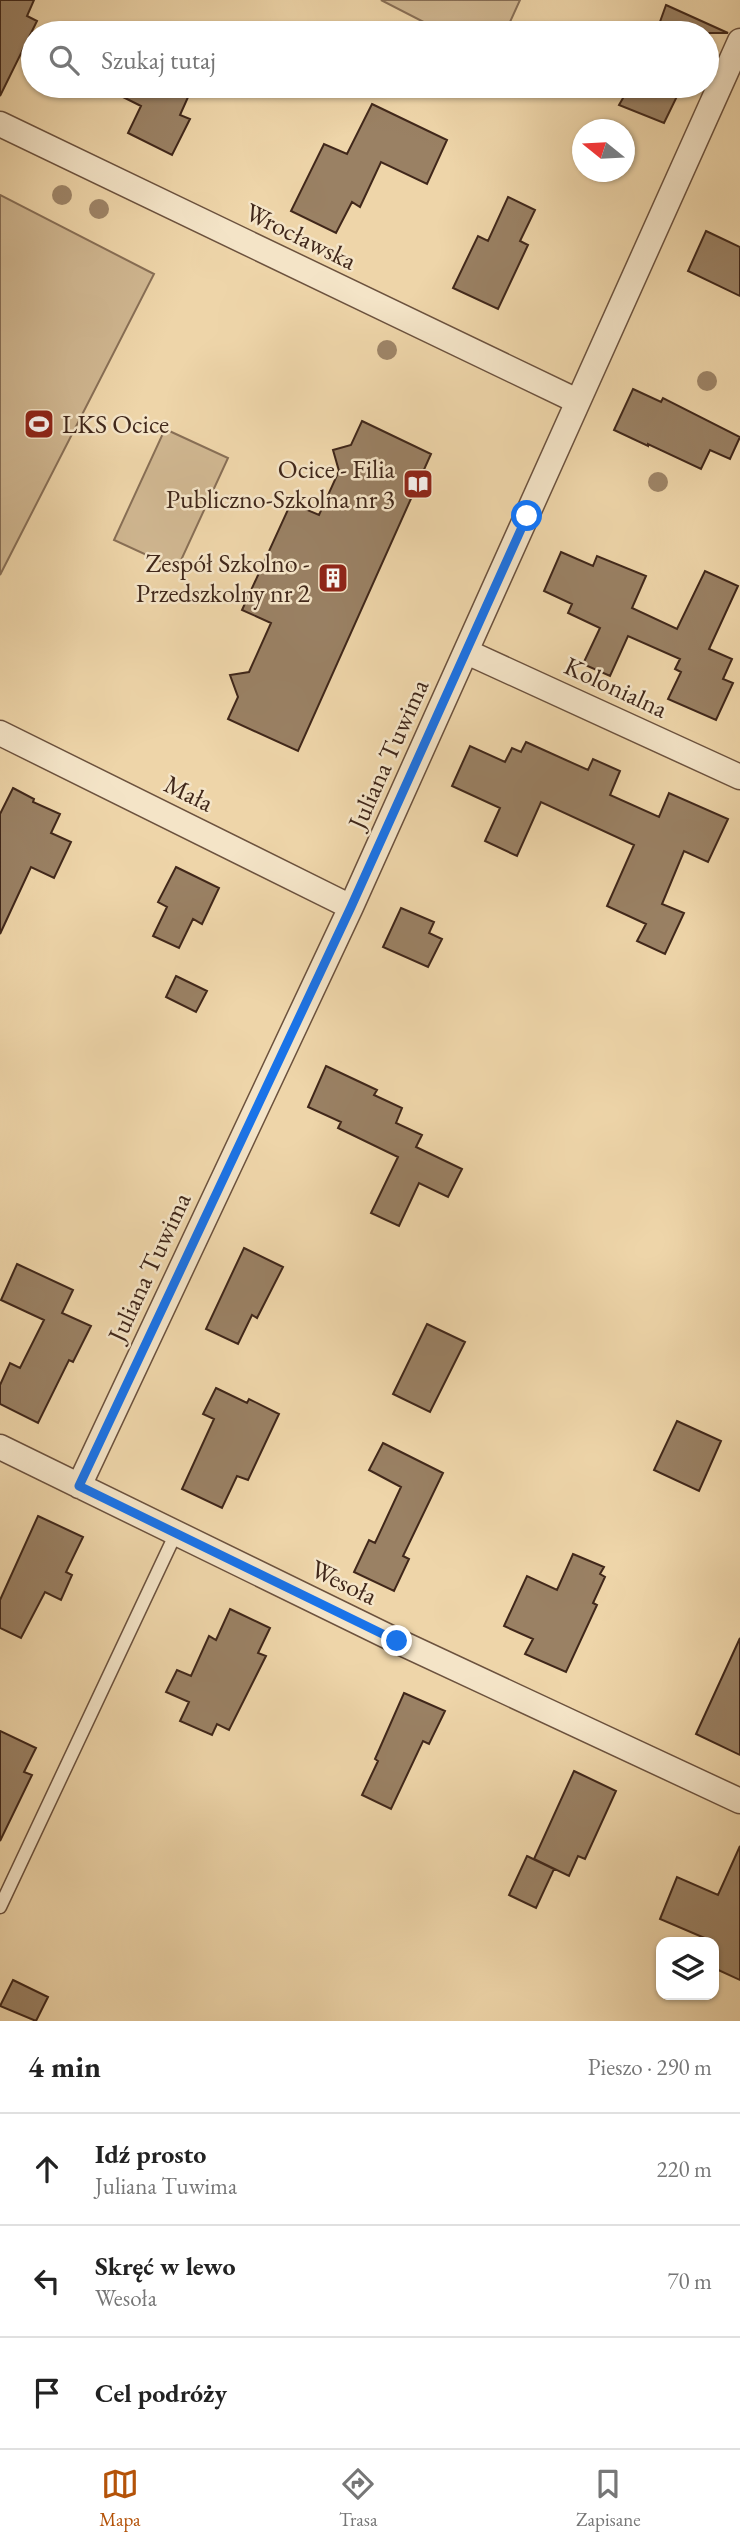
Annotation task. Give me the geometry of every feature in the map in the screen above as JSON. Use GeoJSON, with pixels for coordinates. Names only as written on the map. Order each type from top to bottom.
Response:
{"type":"FeatureCollection","features":[{"type":"Feature","properties":{"kind":"street","name":"Juliana Tuwima"},"geometry":{"type":"LineString","coordinates":[[719,87],[740,41]]}},
{"type":"Feature","properties":{"kind":"street","name":"Juliana Tuwima"},"geometry":{"type":"LineString","coordinates":[[79,1486],[351,907],[714,98]]}},
{"type":"Feature","properties":{"kind":"street","name":"Wrocławska"},"geometry":{"type":"LineString","coordinates":[[0,124],[577,401]]}},
{"type":"Feature","properties":{"kind":"street","name":"Kolonialna"},"geometry":{"type":"LineString","coordinates":[[467,652],[740,777]]}},
{"type":"Feature","properties":{"kind":"street","name":"Mała"},"geometry":{"type":"LineString","coordinates":[[0,733],[351,907]]}},
{"type":"Feature","properties":{"kind":"street","name":"Wesoła"},"geometry":{"type":"LineString","coordinates":[[0,1447],[397,1641],[740,1801]]}},
{"type":"Feature","properties":{"kind":"lane"},"geometry":{"type":"LineString","coordinates":[[0,1907],[176,1533]]}},
{"type":"Feature","properties":{"kind":"shaded area"},"geometry":{"type":"Polygon","coordinates":[[[381,0],[520,0],[510,21],[422,21],[381,0]]]}},
{"type":"Feature","properties":{"kind":"shaded area","name":"LKS Ocice"},"geometry":{"type":"Polygon","coordinates":[[[0,195],[154,274],[0,575],[0,195]]]}},
{"type":"Feature","properties":{"kind":"shaded area"},"geometry":{"type":"Polygon","coordinates":[[[165,429],[228,458],[177,569],[114,540],[165,429]]]}},
{"type":"Feature","properties":{"kind":"building"},"geometry":{"type":"Polygon","coordinates":[[[0,0],[34,0],[27,16],[37,21],[21,21],[21,53],[0,96],[0,0]]]}},
{"type":"Feature","properties":{"kind":"building"},"geometry":{"type":"Polygon","coordinates":[[[666,5],[701,21],[660,21],[666,5]]]}},
{"type":"Feature","properties":{"kind":"building"},"geometry":{"type":"Polygon","coordinates":[[[125,98],[188,98],[180,115],[190,119],[172,155],[128,133],[141,106],[125,98]]]}},
{"type":"Feature","properties":{"kind":"building"},"geometry":{"type":"Polygon","coordinates":[[[623,98],[676,98],[664,123],[619,105],[623,98]]]}},
{"type":"Feature","properties":{"kind":"building"},"geometry":{"type":"Polygon","coordinates":[[[372,104],[447,140],[427,184],[381,162],[360,207],[352,202],[336,233],[291,211],[324,144],[347,154],[372,104]]]}},
{"type":"Feature","properties":{"kind":"building"},"geometry":{"type":"Polygon","coordinates":[[[508,197],[535,210],[520,241],[528,245],[498,309],[453,288],[478,236],[488,241],[508,197]]]}},
{"type":"Feature","properties":{"kind":"building"},"geometry":{"type":"Polygon","coordinates":[[[706,231],[740,247],[740,296],[688,271],[706,231]]]}},
{"type":"Feature","properties":{"kind":"building"},"geometry":{"type":"Polygon","coordinates":[[[633,389],[661,402],[663,398],[740,437],[730,459],[710,450],[701,469],[614,430],[633,389]]]}},
{"type":"Feature","properties":{"kind":"building","name":"Zespół Szkolno - Przedszkolny nr 2"},"geometry":{"type":"Polygon","coordinates":[[[362,421],[431,454],[298,751],[228,719],[238,697],[230,675],[249,672],[271,623],[242,610],[291,503],[319,515],[339,471],[333,450],[351,445],[362,421]]]}},
{"type":"Feature","properties":{"kind":"building"},"geometry":{"type":"Polygon","coordinates":[[[561,552],[593,566],[597,556],[646,576],[632,608],[677,629],[705,571],[738,586],[709,649],[732,659],[723,679],[733,683],[716,720],[668,699],[681,672],[675,669],[680,659],[628,636],[610,676],[583,664],[600,628],[568,613],[572,604],[544,591],[561,552]]]}},
{"type":"Feature","properties":{"kind":"building"},"geometry":{"type":"Polygon","coordinates":[[[526,742],[588,770],[593,759],[620,771],[610,795],[659,817],[669,793],[728,819],[708,862],[684,851],[662,904],[684,913],[665,954],[637,941],[646,924],[607,906],[634,845],[541,802],[517,856],[485,841],[500,808],[452,786],[470,746],[505,762],[512,748],[521,752],[526,742]]]}},
{"type":"Feature","properties":{"kind":"building"},"geometry":{"type":"Polygon","coordinates":[[[13,788],[34,799],[33,802],[60,814],[51,833],[71,842],[54,878],[31,867],[0,934],[0,814],[13,788]]]}},
{"type":"Feature","properties":{"kind":"building"},"geometry":{"type":"Polygon","coordinates":[[[176,867],[219,888],[202,924],[193,919],[179,948],[153,936],[167,907],[158,902],[176,867]]]}},
{"type":"Feature","properties":{"kind":"building"},"geometry":{"type":"Polygon","coordinates":[[[401,908],[434,922],[429,933],[442,939],[428,967],[383,947],[401,908]]]}},
{"type":"Feature","properties":{"kind":"building"},"geometry":{"type":"Polygon","coordinates":[[[176,976],[207,991],[196,1012],[166,997],[176,976]]]}},
{"type":"Feature","properties":{"kind":"building"},"geometry":{"type":"Polygon","coordinates":[[[326,1066],[377,1090],[374,1095],[402,1108],[396,1123],[422,1135],[416,1147],[462,1169],[448,1197],[419,1183],[399,1226],[371,1213],[398,1157],[338,1128],[341,1122],[308,1107],[326,1066]]]}},
{"type":"Feature","properties":{"kind":"building"},"geometry":{"type":"Polygon","coordinates":[[[244,1248],[283,1267],[257,1318],[252,1315],[238,1344],[206,1329],[244,1248]]]}},
{"type":"Feature","properties":{"kind":"building"},"geometry":{"type":"Polygon","coordinates":[[[17,1264],[73,1290],[62,1313],[91,1326],[73,1362],[69,1360],[38,1423],[0,1404],[0,1385],[10,1363],[20,1368],[44,1320],[1,1300],[17,1264]]]}},
{"type":"Feature","properties":{"kind":"building"},"geometry":{"type":"Polygon","coordinates":[[[427,1324],[465,1342],[430,1412],[393,1394],[427,1324]]]}},
{"type":"Feature","properties":{"kind":"building"},"geometry":{"type":"Polygon","coordinates":[[[216,1388],[247,1403],[249,1399],[279,1414],[248,1480],[237,1476],[222,1508],[182,1489],[214,1419],[203,1414],[216,1388]]]}},
{"type":"Feature","properties":{"kind":"building"},"geometry":{"type":"Polygon","coordinates":[[[677,1421],[721,1441],[699,1491],[654,1470],[677,1421]]]}},
{"type":"Feature","properties":{"kind":"building"},"geometry":{"type":"Polygon","coordinates":[[[383,1443],[443,1473],[403,1556],[409,1559],[394,1591],[354,1572],[369,1540],[375,1543],[401,1487],[369,1470],[383,1443]]]}},
{"type":"Feature","properties":{"kind":"building"},"geometry":{"type":"Polygon","coordinates":[[[38,1516],[83,1537],[66,1572],[72,1575],[61,1600],[45,1592],[21,1638],[0,1628],[0,1600],[38,1516]]]}},
{"type":"Feature","properties":{"kind":"building"},"geometry":{"type":"Polygon","coordinates":[[[573,1554],[604,1567],[600,1574],[605,1577],[593,1603],[597,1605],[566,1672],[525,1654],[533,1639],[504,1626],[527,1576],[557,1590],[573,1554]]]}},
{"type":"Feature","properties":{"kind":"building"},"geometry":{"type":"Polygon","coordinates":[[[230,1609],[270,1628],[258,1653],[266,1656],[229,1730],[217,1724],[212,1735],[180,1721],[189,1702],[166,1692],[177,1670],[191,1676],[209,1636],[216,1640],[230,1609]]]}},
{"type":"Feature","properties":{"kind":"building"},"geometry":{"type":"Polygon","coordinates":[[[740,1638],[740,1755],[696,1734],[740,1638]]]}},
{"type":"Feature","properties":{"kind":"building"},"geometry":{"type":"Polygon","coordinates":[[[404,1693],[445,1711],[429,1744],[423,1741],[391,1809],[362,1795],[404,1693]]]}},
{"type":"Feature","properties":{"kind":"building"},"geometry":{"type":"Polygon","coordinates":[[[0,1731],[36,1748],[24,1772],[32,1775],[0,1841],[0,1731]]]}},
{"type":"Feature","properties":{"kind":"building"},"geometry":{"type":"Polygon","coordinates":[[[574,1771],[616,1791],[585,1859],[578,1856],[569,1876],[534,1859],[574,1771]]]}},
{"type":"Feature","properties":{"kind":"building"},"geometry":{"type":"Polygon","coordinates":[[[740,1846],[740,1980],[719,1970],[719,1937],[702,1937],[660,1919],[677,1877],[718,1895],[740,1846]]]}},
{"type":"Feature","properties":{"kind":"building"},"geometry":{"type":"Polygon","coordinates":[[[527,1856],[554,1869],[536,1908],[509,1895],[527,1856]]]}},
{"type":"Feature","properties":{"kind":"building"},"geometry":{"type":"Polygon","coordinates":[[[13,1980],[48,1997],[36,2021],[0,2006],[13,1980]]]}},
{"type":"Feature","properties":{"kind":"place","name":"LKS Ocice"},"geometry":{"type":"Point","coordinates":[39,424]}},
{"type":"Feature","properties":{"kind":"place","name":"Ocice - Filia Publiczno-Szkolna nr 3"},"geometry":{"type":"Point","coordinates":[418,484]}},
{"type":"Feature","properties":{"kind":"place","name":"Zespół Szkolno - Przedszkolny nr 2"},"geometry":{"type":"Point","coordinates":[333,578]}},
{"type":"Feature","properties":{"kind":"route"},"geometry":{"type":"LineString","coordinates":[[397,1641],[79,1486],[351,907],[527,516]]}}]}
